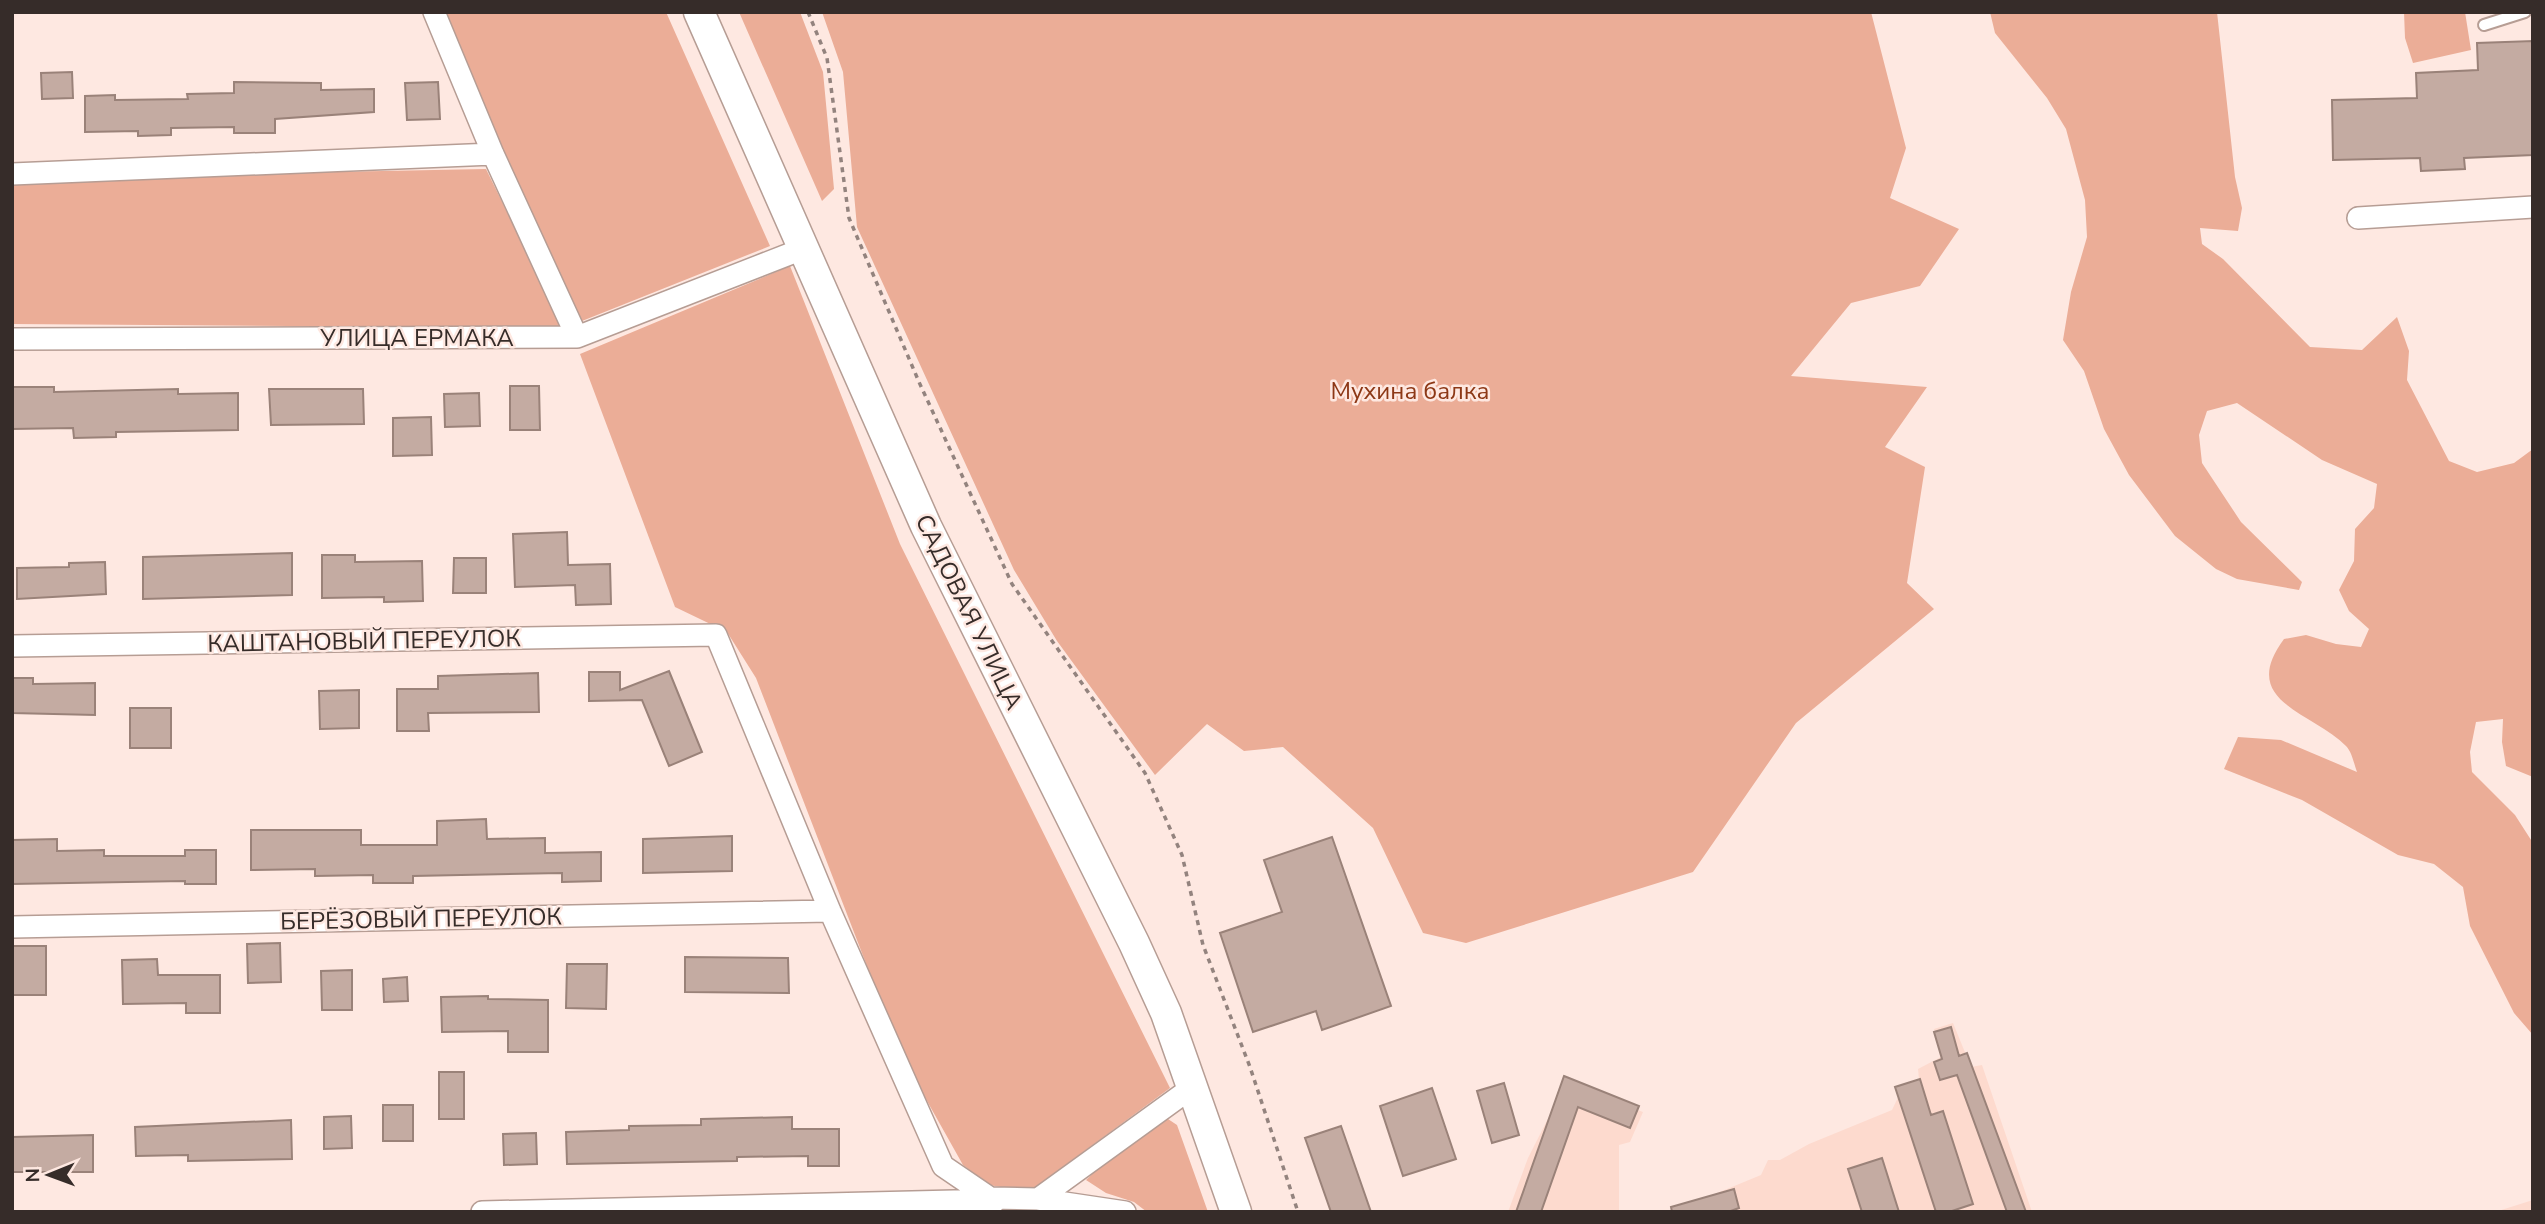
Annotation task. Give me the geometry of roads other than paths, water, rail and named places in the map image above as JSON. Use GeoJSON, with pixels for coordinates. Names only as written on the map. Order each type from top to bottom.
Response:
{"type":"FeatureCollection","features":[{"type":"Feature","properties":{"kind":"main road","name":"САДОВАЯ УЛИЦА"},"geometry":{"type":"LineString","coordinates":[[699,12],[926,526],[1135,943],[1194,1086],[1236,1212]]}},
{"type":"Feature","properties":{"kind":"street"},"geometry":{"type":"LineString","coordinates":[[434,12],[493,155],[577,337]]}},
{"type":"Feature","properties":{"kind":"street"},"geometry":{"type":"LineString","coordinates":[[12,174],[493,155]]}},
{"type":"Feature","properties":{"kind":"street"},"geometry":{"type":"LineString","coordinates":[[2358,218],[2533,207]]}},
{"type":"Feature","properties":{"kind":"street","name":"УЛИЦА ЕРМАКА"},"geometry":{"type":"LineString","coordinates":[[12,339],[577,337],[804,248]]}},
{"type":"Feature","properties":{"kind":"street","name":"КАШТАНОВЫЙ ПЕРЕУЛОК"},"geometry":{"type":"LineString","coordinates":[[12,646],[716,635],[831,911]]}},
{"type":"Feature","properties":{"kind":"street"},"geometry":{"type":"LineString","coordinates":[[831,911],[943,1166],[990,1198],[1038,1199],[1125,1212]]}},
{"type":"Feature","properties":{"kind":"street","name":"БЕРЁЗОВЫЙ ПЕРЕУЛОК"},"geometry":{"type":"LineString","coordinates":[[12,927],[831,911]]}},
{"type":"Feature","properties":{"kind":"street"},"geometry":{"type":"LineString","coordinates":[[482,1212],[1038,1199],[1194,1086]]}},
{"type":"Feature","properties":{"kind":"lane"},"geometry":{"type":"LineString","coordinates":[[2484,25],[2525,12]]}},
{"type":"Feature","properties":{"kind":"park label","name":"Мухина балка"},"geometry":{"type":"Point","coordinates":[1410,391]}}]}
